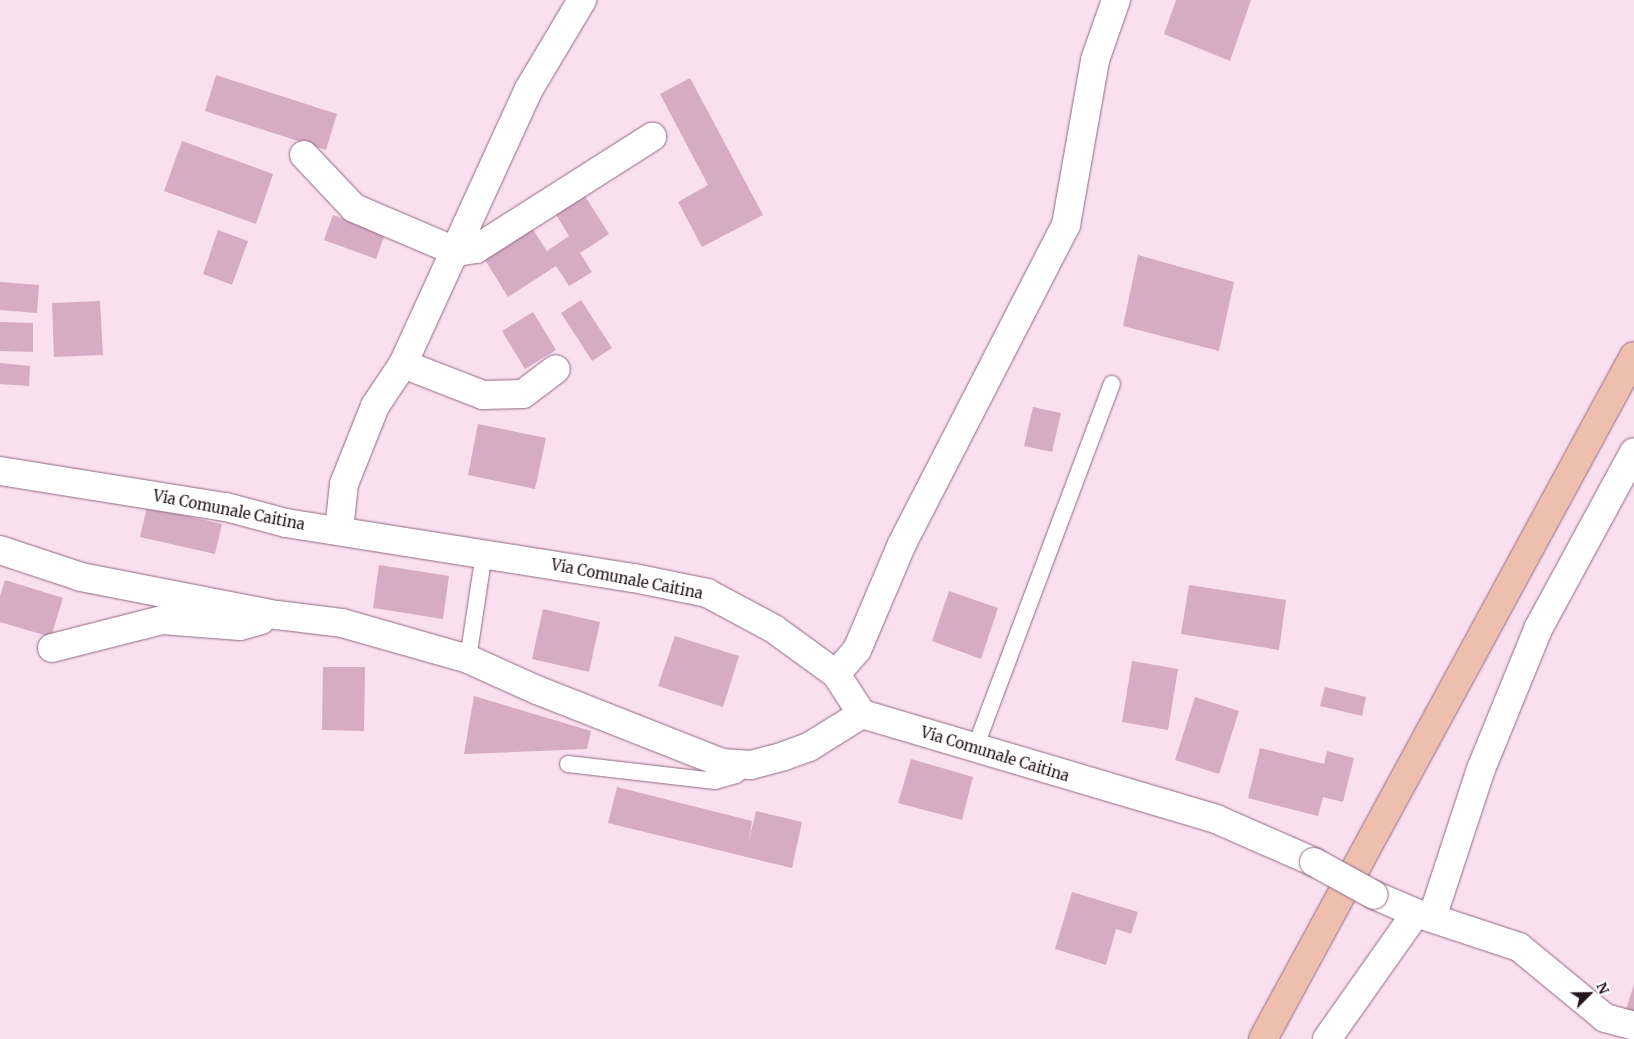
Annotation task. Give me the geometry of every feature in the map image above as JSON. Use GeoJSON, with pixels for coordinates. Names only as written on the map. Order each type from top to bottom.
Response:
{"type":"FeatureCollection","features":[{"type":"Feature","properties":{"kind":"main road"},"geometry":{"type":"LineString","coordinates":[[1262,1039],[1634,356]]}},
{"type":"Feature","properties":{"kind":"street"},"geometry":{"type":"LineString","coordinates":[[339,530],[344,484],[375,406],[403,364],[457,252],[528,89],[582,0]]}},
{"type":"Feature","properties":{"kind":"street"},"geometry":{"type":"LineString","coordinates":[[836,674],[857,650],[902,544],[1066,225],[1095,60],[1116,0]]}},
{"type":"Feature","properties":{"kind":"street"},"geometry":{"type":"LineString","coordinates":[[304,154],[354,208],[457,252],[476,249],[652,137]]}},
{"type":"Feature","properties":{"kind":"street"},"geometry":{"type":"LineString","coordinates":[[403,364],[483,395],[523,394],[556,369]]}},
{"type":"Feature","properties":{"kind":"street"},"geometry":{"type":"LineString","coordinates":[[1327,1039],[1424,915],[1538,629],[1634,452]]}},
{"type":"Feature","properties":{"kind":"street","name":"Via Comunale Caitina"},"geometry":{"type":"LineString","coordinates":[[0,471],[226,507],[286,523],[484,553],[707,594],[774,629],[836,674],[862,714],[1216,819],[1314,862],[1374,895],[1424,915]]}},
{"type":"Feature","properties":{"kind":"street"},"geometry":{"type":"LineString","coordinates":[[0,550],[81,577],[277,615],[342,623],[468,659],[537,690],[722,763],[751,764],[808,747],[862,714]]}},
{"type":"Feature","properties":{"kind":"street"},"geometry":{"type":"LineString","coordinates":[[52,648],[162,620],[240,626],[277,615]]}},
{"type":"Feature","properties":{"kind":"street"},"geometry":{"type":"LineString","coordinates":[[1424,915],[1519,947],[1605,1018],[1634,1026]]}},
{"type":"Feature","properties":{"kind":"lane"},"geometry":{"type":"LineString","coordinates":[[975,748],[1112,384]]}},
{"type":"Feature","properties":{"kind":"lane"},"geometry":{"type":"LineString","coordinates":[[468,659],[484,553]]}},
{"type":"Feature","properties":{"kind":"lane"},"geometry":{"type":"LineString","coordinates":[[568,764],[716,781],[736,776],[751,764]]}},
{"type":"Feature","properties":{"kind":"building"},"geometry":{"type":"Polygon","coordinates":[[[1176,0],[1251,0],[1230,61],[1164,34],[1176,0]]]}},
{"type":"Feature","properties":{"kind":"building"},"geometry":{"type":"Polygon","coordinates":[[[216,75],[337,114],[326,150],[205,111],[216,75]]]}},
{"type":"Feature","properties":{"kind":"building"},"geometry":{"type":"Polygon","coordinates":[[[690,78],[763,215],[702,247],[678,202],[708,185],[660,94],[690,78]]]}},
{"type":"Feature","properties":{"kind":"building"},"geometry":{"type":"Polygon","coordinates":[[[182,141],[273,174],[256,224],[164,191],[182,141]]]}},
{"type":"Feature","properties":{"kind":"building"},"geometry":{"type":"Polygon","coordinates":[[[583,193],[609,234],[580,253],[592,272],[569,286],[556,266],[508,297],[482,255],[530,225],[547,251],[569,236],[554,211],[583,193]]]}},
{"type":"Feature","properties":{"kind":"building"},"geometry":{"type":"Polygon","coordinates":[[[333,215],[385,234],[376,259],[324,240],[333,215]]]}},
{"type":"Feature","properties":{"kind":"building"},"geometry":{"type":"Polygon","coordinates":[[[218,230],[248,241],[232,285],[203,274],[218,230]]]}},
{"type":"Feature","properties":{"kind":"building"},"geometry":{"type":"Polygon","coordinates":[[[1138,255],[1234,282],[1219,351],[1123,326],[1138,255]]]}},
{"type":"Feature","properties":{"kind":"building"},"geometry":{"type":"Polygon","coordinates":[[[0,282],[39,285],[37,313],[0,310],[0,282]]]}},
{"type":"Feature","properties":{"kind":"building"},"geometry":{"type":"Polygon","coordinates":[[[581,300],[612,348],[592,361],[561,313],[581,300]]]}},
{"type":"Feature","properties":{"kind":"building"},"geometry":{"type":"Polygon","coordinates":[[[100,301],[103,355],[54,357],[52,303],[100,301]]]}},
{"type":"Feature","properties":{"kind":"building"},"geometry":{"type":"Polygon","coordinates":[[[533,312],[556,350],[525,369],[502,331],[533,312]]]}},
{"type":"Feature","properties":{"kind":"building"},"geometry":{"type":"Polygon","coordinates":[[[0,322],[33,323],[33,352],[0,351],[0,322]]]}},
{"type":"Feature","properties":{"kind":"building"},"geometry":{"type":"Polygon","coordinates":[[[0,363],[30,366],[29,386],[0,384],[0,363]]]}},
{"type":"Feature","properties":{"kind":"building"},"geometry":{"type":"Polygon","coordinates":[[[1033,407],[1061,413],[1052,452],[1024,446],[1033,407]]]}},
{"type":"Feature","properties":{"kind":"building"},"geometry":{"type":"Polygon","coordinates":[[[478,424],[546,438],[535,489],[468,475],[478,424]]]}},
{"type":"Feature","properties":{"kind":"building"},"geometry":{"type":"Polygon","coordinates":[[[147,507],[222,524],[215,554],[140,537],[147,507]]]}},
{"type":"Feature","properties":{"kind":"building"},"geometry":{"type":"Polygon","coordinates":[[[379,565],[449,576],[443,619],[373,608],[379,565]]]}},
{"type":"Feature","properties":{"kind":"building"},"geometry":{"type":"Polygon","coordinates":[[[5,580],[63,598],[51,637],[0,622],[0,596],[5,580]]]}},
{"type":"Feature","properties":{"kind":"building"},"geometry":{"type":"Polygon","coordinates":[[[1189,585],[1286,600],[1279,650],[1181,634],[1189,585]]]}},
{"type":"Feature","properties":{"kind":"building"},"geometry":{"type":"Polygon","coordinates":[[[949,591],[998,608],[981,659],[932,641],[949,591]]]}},
{"type":"Feature","properties":{"kind":"building"},"geometry":{"type":"Polygon","coordinates":[[[543,609],[600,622],[589,672],[532,659],[543,609]]]}},
{"type":"Feature","properties":{"kind":"building"},"geometry":{"type":"Polygon","coordinates":[[[675,636],[739,656],[723,707],[658,686],[675,636]]]}},
{"type":"Feature","properties":{"kind":"building"},"geometry":{"type":"Polygon","coordinates":[[[1132,661],[1178,669],[1168,730],[1122,722],[1132,661]]]}},
{"type":"Feature","properties":{"kind":"building"},"geometry":{"type":"Polygon","coordinates":[[[323,667],[365,667],[364,731],[322,730],[323,667]]]}},
{"type":"Feature","properties":{"kind":"building"},"geometry":{"type":"Polygon","coordinates":[[[1325,687],[1366,697],[1362,716],[1320,706],[1325,687]]]}},
{"type":"Feature","properties":{"kind":"building"},"geometry":{"type":"Polygon","coordinates":[[[474,696],[591,731],[587,749],[464,754],[474,696]]]}},
{"type":"Feature","properties":{"kind":"building"},"geometry":{"type":"Polygon","coordinates":[[[1195,697],[1239,711],[1219,774],[1175,760],[1195,697]]]}},
{"type":"Feature","properties":{"kind":"building"},"geometry":{"type":"Polygon","coordinates":[[[1260,748],[1324,764],[1327,751],[1354,758],[1343,802],[1323,797],[1318,816],[1248,798],[1260,748]]]}},
{"type":"Feature","properties":{"kind":"building"},"geometry":{"type":"Polygon","coordinates":[[[911,759],[973,777],[962,820],[898,803],[911,759]]]}},
{"type":"Feature","properties":{"kind":"building"},"geometry":{"type":"Polygon","coordinates":[[[617,787],[752,821],[749,840],[756,811],[802,822],[792,868],[608,823],[617,787]]]}},
{"type":"Feature","properties":{"kind":"building"},"geometry":{"type":"Polygon","coordinates":[[[1072,892],[1138,912],[1131,934],[1116,929],[1106,965],[1055,949],[1072,892]]]}},
{"type":"Feature","properties":{"kind":"building"},"geometry":{"type":"Polygon","coordinates":[[[1634,984],[1634,1019],[1624,1016],[1634,984]]]}}]}
